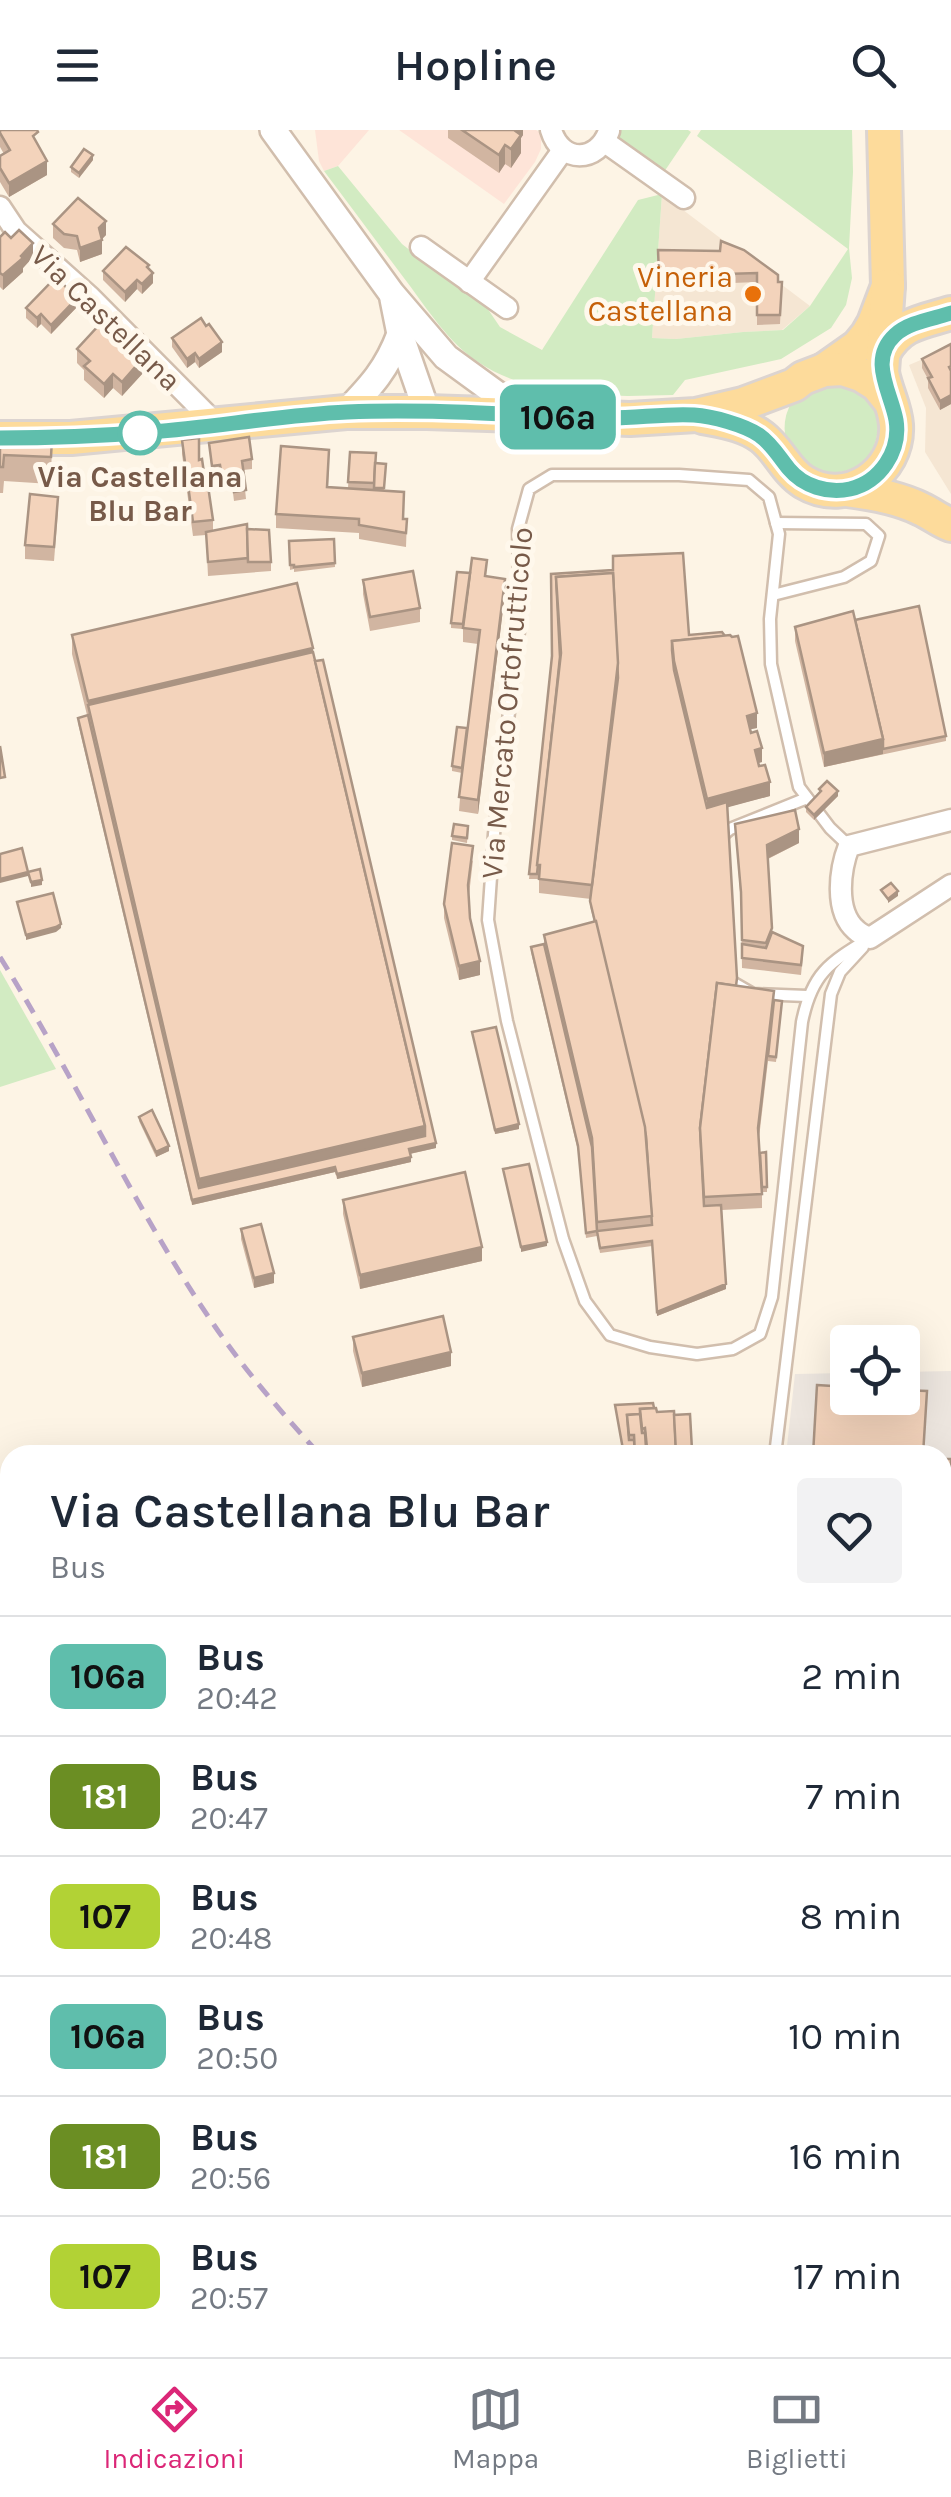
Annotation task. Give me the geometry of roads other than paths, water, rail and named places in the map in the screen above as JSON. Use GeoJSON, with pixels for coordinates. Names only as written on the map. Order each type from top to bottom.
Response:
{"type":"FeatureCollection","features":[{"type":"Feature","properties":{"kind":"main road"},"geometry":{"type":"LineString","coordinates":[[884,130],[888,286],[882,372],[896,420],[896,442],[905,480],[922,509]]}},
{"type":"Feature","properties":{"kind":"main road","name":"Via Castellana"},"geometry":{"type":"LineString","coordinates":[[0,438],[71,438],[346,412],[630,419],[696,415],[743,404],[824,370],[867,335],[888,286]]}},
{"type":"Feature","properties":{"kind":"main road"},"geometry":{"type":"LineString","coordinates":[[884,352],[897,333],[908,326],[951,313]]}},
{"type":"Feature","properties":{"kind":"main road"},"geometry":{"type":"LineString","coordinates":[[824,370],[843,369],[861,374],[889,400]]}},
{"type":"Feature","properties":{"kind":"main road"},"geometry":{"type":"LineString","coordinates":[[779,454],[774,424],[784,396],[794,385]]}},
{"type":"Feature","properties":{"kind":"main road","name":"Via Castellana"},"geometry":{"type":"LineString","coordinates":[[696,415],[742,426],[761,436],[806,484],[873,494],[922,509],[951,525]]}},
{"type":"Feature","properties":{"kind":"main road"},"geometry":{"type":"LineString","coordinates":[[847,490],[878,473],[896,442]]}},
{"type":"Feature","properties":{"kind":"street"},"geometry":{"type":"LineString","coordinates":[[273,130],[392,294],[446,357],[527,416]]}},
{"type":"Feature","properties":{"kind":"street"},"geometry":{"type":"LineString","coordinates":[[551,130],[556,144],[581,155],[598,148],[607,136],[684,198]]}},
{"type":"Feature","properties":{"kind":"street"},"geometry":{"type":"LineString","coordinates":[[469,282],[564,150]]}},
{"type":"Feature","properties":{"kind":"street","name":"Via Castellana"},"geometry":{"type":"LineString","coordinates":[[0,206],[16,232],[90,296],[217,425]]}},
{"type":"Feature","properties":{"kind":"street"},"geometry":{"type":"LineString","coordinates":[[421,247],[506,308]]}},
{"type":"Feature","properties":{"kind":"street"},"geometry":{"type":"LineString","coordinates":[[392,294],[400,334],[436,412]]}},
{"type":"Feature","properties":{"kind":"street"},"geometry":{"type":"LineString","coordinates":[[346,412],[376,382],[390,361],[400,334]]}},
{"type":"Feature","properties":{"kind":"street"},"geometry":{"type":"LineString","coordinates":[[436,412],[450,382],[446,357]]}},
{"type":"Feature","properties":{"kind":"street"},"geometry":{"type":"LineString","coordinates":[[951,820],[848,846],[841,866],[843,910],[854,929],[870,938],[951,885]]}},
{"type":"Feature","properties":{"kind":"lane","name":"Via Mercato Ortofrutticolo"},"geometry":{"type":"LineString","coordinates":[[776,523],[769,497],[750,480],[552,474],[530,489],[518,529],[520,623],[494,834],[488,920],[506,1021],[564,1238],[585,1301],[610,1335],[650,1348],[696,1354],[733,1350],[760,1334],[772,1297],[807,996]]}},
{"type":"Feature","properties":{"kind":"lane"},"geometry":{"type":"LineString","coordinates":[[773,595],[844,576],[870,561],[879,536],[866,524],[776,523],[779,534],[770,619],[772,664],[799,787],[848,846]]}},
{"type":"Feature","properties":{"kind":"lane"},"geometry":{"type":"LineString","coordinates":[[716,842],[730,828],[807,798]]}},
{"type":"Feature","properties":{"kind":"lane"},"geometry":{"type":"LineString","coordinates":[[722,971],[727,980],[754,994],[807,996],[831,962],[870,938]]}},
{"type":"Feature","properties":{"kind":"lane"},"geometry":{"type":"LineString","coordinates":[[776,1445],[831,994],[840,972],[870,938]]}},
{"type":"Feature","properties":{"kind":"railway"},"geometry":{"type":"LineString","coordinates":[[0,957],[185,1281],[239,1359],[311,1445]]}},
{"type":"Feature","properties":{"kind":"place","name":"Vineria Castellana"},"geometry":{"type":"Point","coordinates":[753,294]}},
{"type":"Feature","properties":{"kind":"place","name":"Via Castellana Blu Bar"},"geometry":{"type":"Point","coordinates":[140,433]}}]}
